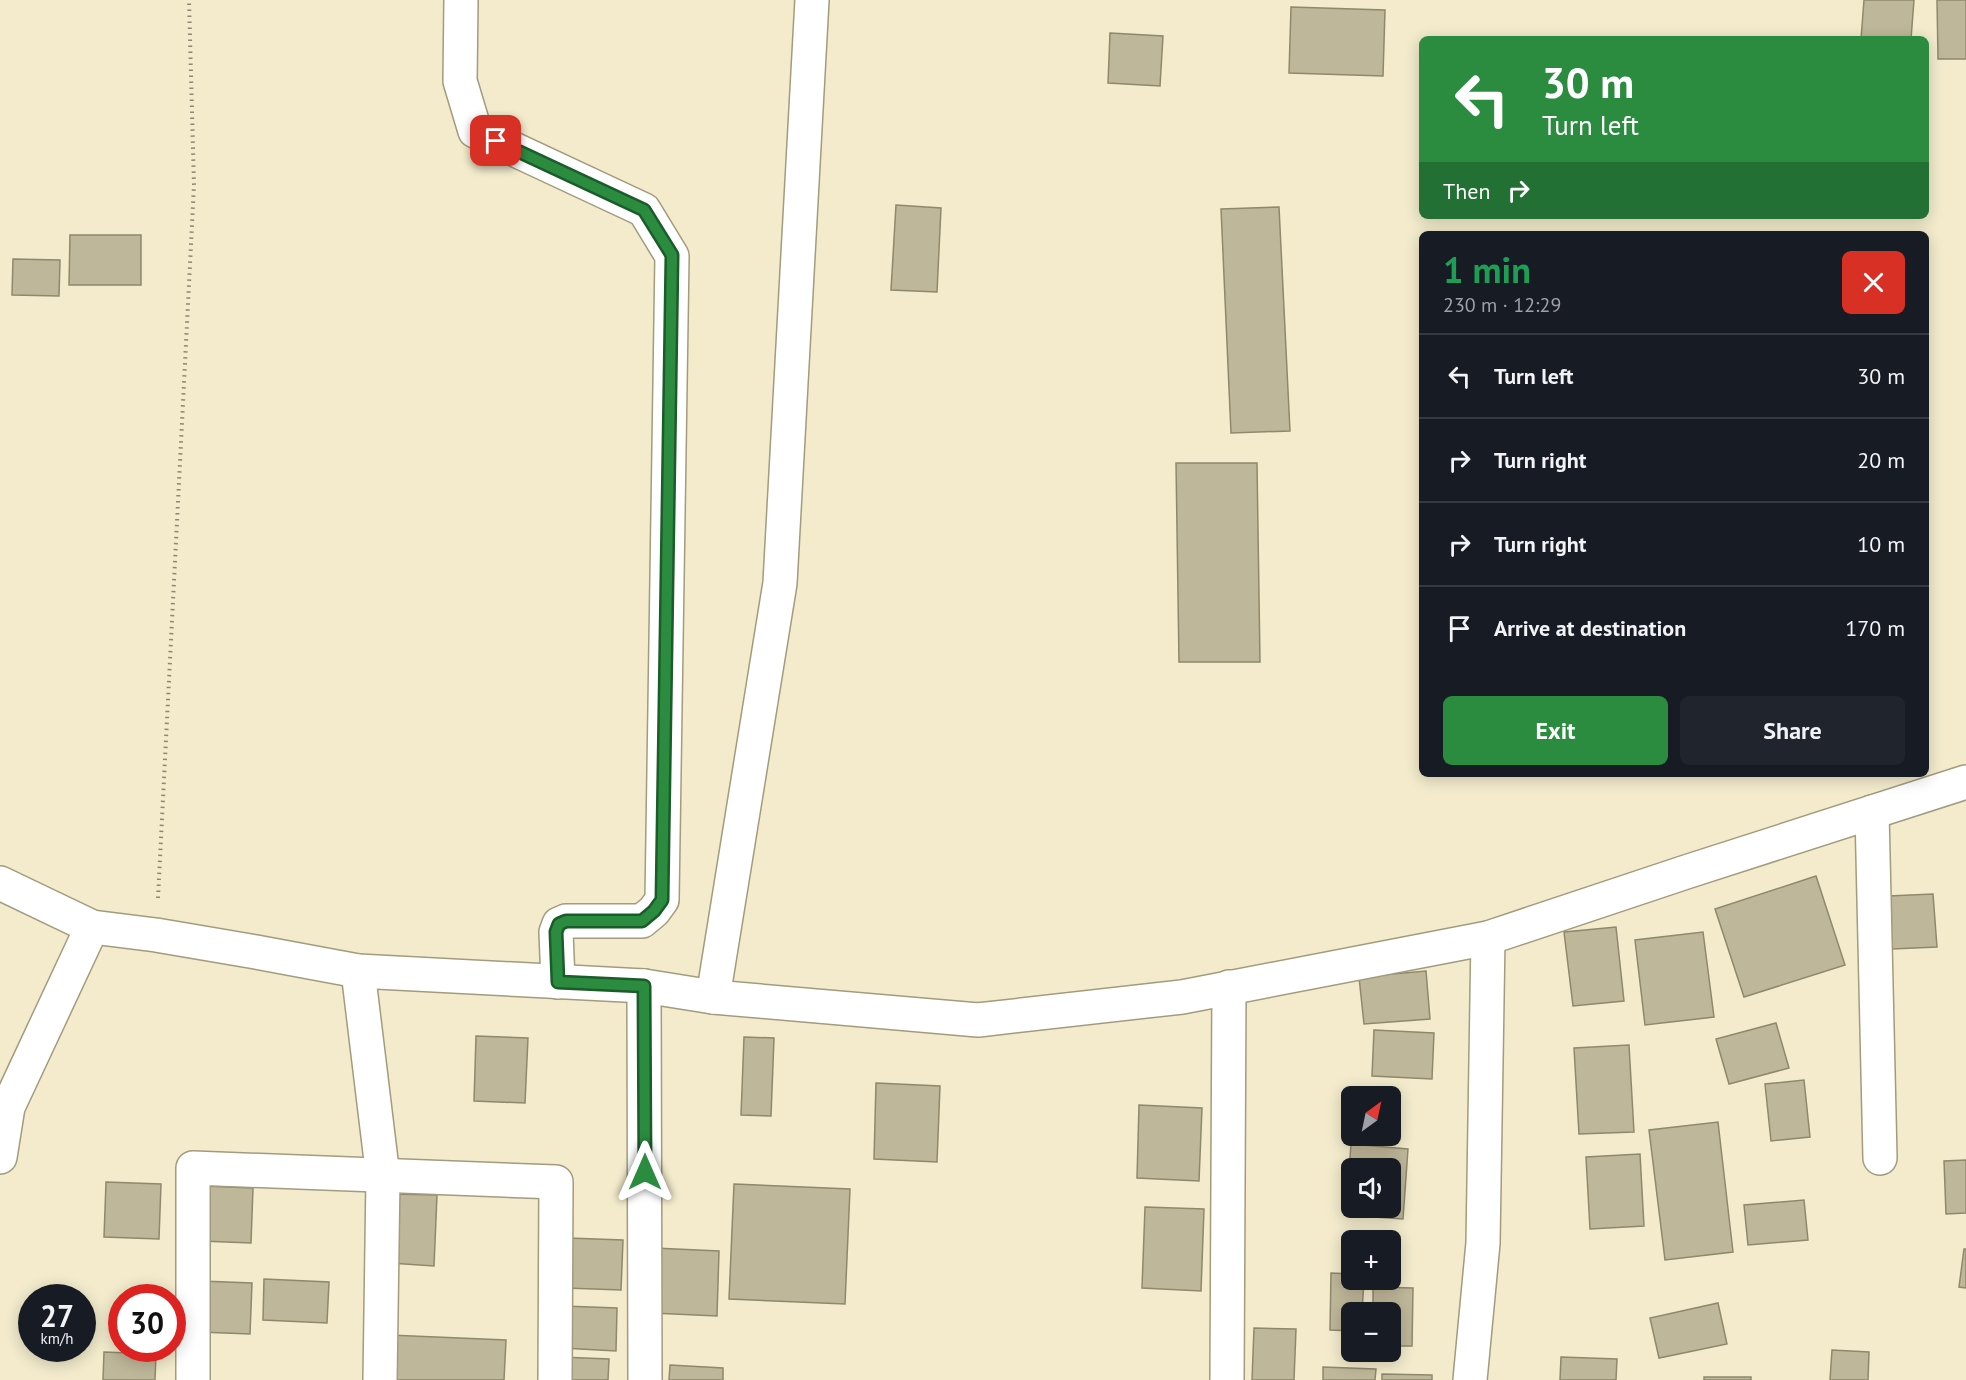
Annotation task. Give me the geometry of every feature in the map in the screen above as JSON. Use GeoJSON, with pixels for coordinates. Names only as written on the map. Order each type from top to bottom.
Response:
{"type":"FeatureCollection","features":[{"type":"Feature","properties":{"kind":"street"},"geometry":{"type":"LineString","coordinates":[[461,0],[460,81],[475,131],[644,210],[672,255],[662,900],[642,921],[566,921],[559,924],[556,932],[558,982]]}},
{"type":"Feature","properties":{"kind":"street"},"geometry":{"type":"LineString","coordinates":[[713,997],[780,583],[812,0]]}},
{"type":"Feature","properties":{"kind":"street"},"geometry":{"type":"LineString","coordinates":[[0,883],[92,927],[156,935],[358,971],[644,986],[713,997],[978,1020],[1182,997],[1488,938],[1966,782]]}},
{"type":"Feature","properties":{"kind":"street"},"geometry":{"type":"LineString","coordinates":[[1872,812],[1880,1158]]}},
{"type":"Feature","properties":{"kind":"street"},"geometry":{"type":"LineString","coordinates":[[0,1157],[8,1107],[92,927]]}},
{"type":"Feature","properties":{"kind":"street"},"geometry":{"type":"LineString","coordinates":[[1470,1380],[1483,1242],[1488,938]]}},
{"type":"Feature","properties":{"kind":"street"},"geometry":{"type":"LineString","coordinates":[[358,971],[383,1176],[380,1380]]}},
{"type":"Feature","properties":{"kind":"street"},"geometry":{"type":"LineString","coordinates":[[644,986],[645,1380]]}},
{"type":"Feature","properties":{"kind":"street"},"geometry":{"type":"LineString","coordinates":[[1227,1380],[1228,987]]}},
{"type":"Feature","properties":{"kind":"street"},"geometry":{"type":"LineString","coordinates":[[193,1380],[193,1168],[556,1182],[555,1380]]}},
{"type":"Feature","properties":{"kind":"path"},"geometry":{"type":"LineString","coordinates":[[156,935],[192,244],[194,185],[189,0]]}},
{"type":"Feature","properties":{"kind":"building"},"geometry":{"type":"Polygon","coordinates":[[[1864,0],[1914,0],[1911,36],[1861,36],[1864,0]]]}},
{"type":"Feature","properties":{"kind":"building"},"geometry":{"type":"Polygon","coordinates":[[[1937,0],[1966,0],[1966,59],[1938,59],[1937,0]]]}},
{"type":"Feature","properties":{"kind":"building"},"geometry":{"type":"Polygon","coordinates":[[[1291,7],[1385,10],[1383,76],[1289,73],[1291,7]]]}},
{"type":"Feature","properties":{"kind":"building"},"geometry":{"type":"Polygon","coordinates":[[[1110,33],[1163,36],[1160,86],[1108,83],[1110,33]]]}},
{"type":"Feature","properties":{"kind":"building"},"geometry":{"type":"Polygon","coordinates":[[[896,205],[941,208],[937,292],[891,290],[896,205]]]}},
{"type":"Feature","properties":{"kind":"building"},"geometry":{"type":"Polygon","coordinates":[[[1279,207],[1290,431],[1231,433],[1221,209],[1279,207]]]}},
{"type":"Feature","properties":{"kind":"building"},"geometry":{"type":"Polygon","coordinates":[[[70,235],[141,235],[141,285],[69,285],[70,235]]]}},
{"type":"Feature","properties":{"kind":"building"},"geometry":{"type":"Polygon","coordinates":[[[13,259],[60,260],[59,296],[12,295],[13,259]]]}},
{"type":"Feature","properties":{"kind":"building"},"geometry":{"type":"Polygon","coordinates":[[[1176,463],[1257,463],[1260,662],[1179,662],[1176,463]]]}},
{"type":"Feature","properties":{"kind":"building"},"geometry":{"type":"Polygon","coordinates":[[[1816,876],[1845,965],[1744,997],[1715,909],[1816,876]]]}},
{"type":"Feature","properties":{"kind":"building"},"geometry":{"type":"Polygon","coordinates":[[[1933,894],[1937,947],[1892,949],[1889,896],[1933,894]]]}},
{"type":"Feature","properties":{"kind":"building"},"geometry":{"type":"Polygon","coordinates":[[[1616,927],[1624,1001],[1573,1006],[1564,932],[1616,927]]]}},
{"type":"Feature","properties":{"kind":"building"},"geometry":{"type":"Polygon","coordinates":[[[1703,932],[1714,1017],[1645,1025],[1635,940],[1703,932]]]}},
{"type":"Feature","properties":{"kind":"building"},"geometry":{"type":"Polygon","coordinates":[[[1426,971],[1430,1019],[1364,1024],[1359,977],[1426,971]]]}},
{"type":"Feature","properties":{"kind":"building"},"geometry":{"type":"Polygon","coordinates":[[[1776,1023],[1789,1068],[1729,1084],[1716,1039],[1776,1023]]]}},
{"type":"Feature","properties":{"kind":"building"},"geometry":{"type":"Polygon","coordinates":[[[1374,1030],[1434,1033],[1432,1079],[1372,1076],[1374,1030]]]}},
{"type":"Feature","properties":{"kind":"building"},"geometry":{"type":"Polygon","coordinates":[[[476,1036],[528,1038],[525,1103],[474,1101],[476,1036]]]}},
{"type":"Feature","properties":{"kind":"building"},"geometry":{"type":"Polygon","coordinates":[[[744,1037],[774,1038],[771,1116],[741,1115],[744,1037]]]}},
{"type":"Feature","properties":{"kind":"building"},"geometry":{"type":"Polygon","coordinates":[[[1629,1045],[1634,1132],[1579,1134],[1574,1048],[1629,1045]]]}},
{"type":"Feature","properties":{"kind":"building"},"geometry":{"type":"Polygon","coordinates":[[[1804,1080],[1810,1137],[1771,1141],[1765,1084],[1804,1080]]]}},
{"type":"Feature","properties":{"kind":"building"},"geometry":{"type":"Polygon","coordinates":[[[876,1083],[940,1086],[937,1162],[874,1159],[876,1083]]]}},
{"type":"Feature","properties":{"kind":"building"},"geometry":{"type":"Polygon","coordinates":[[[1139,1105],[1202,1108],[1199,1181],[1137,1178],[1139,1105]]]}},
{"type":"Feature","properties":{"kind":"building"},"geometry":{"type":"Polygon","coordinates":[[[1718,1122],[1733,1252],[1665,1260],[1649,1130],[1718,1122]]]}},
{"type":"Feature","properties":{"kind":"building"},"geometry":{"type":"Polygon","coordinates":[[[1351,1146],[1408,1149],[1403,1219],[1389,1218],[1401,1218],[1401,1158],[1350,1158],[1351,1146]]]}},
{"type":"Feature","properties":{"kind":"building"},"geometry":{"type":"Polygon","coordinates":[[[1640,1154],[1644,1226],[1590,1229],[1586,1157],[1640,1154]]]}},
{"type":"Feature","properties":{"kind":"building"},"geometry":{"type":"Polygon","coordinates":[[[1966,1160],[1966,1213],[1946,1214],[1944,1161],[1966,1160]]]}},
{"type":"Feature","properties":{"kind":"building"},"geometry":{"type":"Polygon","coordinates":[[[106,1182],[161,1184],[159,1239],[104,1237],[106,1182]]]}},
{"type":"Feature","properties":{"kind":"building"},"geometry":{"type":"Polygon","coordinates":[[[734,1184],[850,1189],[845,1304],[729,1299],[734,1184]]]}},
{"type":"Feature","properties":{"kind":"building"},"geometry":{"type":"Polygon","coordinates":[[[203,1186],[253,1188],[251,1243],[201,1241],[203,1186]]]}},
{"type":"Feature","properties":{"kind":"building"},"geometry":{"type":"Polygon","coordinates":[[[392,1194],[437,1195],[434,1266],[390,1263],[392,1194]]]}},
{"type":"Feature","properties":{"kind":"building"},"geometry":{"type":"Polygon","coordinates":[[[1804,1200],[1808,1240],[1748,1245],[1744,1205],[1804,1200]]]}},
{"type":"Feature","properties":{"kind":"building"},"geometry":{"type":"Polygon","coordinates":[[[1145,1207],[1204,1209],[1201,1291],[1142,1288],[1145,1207]]]}},
{"type":"Feature","properties":{"kind":"building"},"geometry":{"type":"Polygon","coordinates":[[[568,1238],[623,1240],[621,1290],[566,1288],[568,1238]]]}},
{"type":"Feature","properties":{"kind":"building"},"geometry":{"type":"Polygon","coordinates":[[[654,1248],[719,1251],[717,1316],[652,1313],[654,1248]]]}},
{"type":"Feature","properties":{"kind":"building"},"geometry":{"type":"Polygon","coordinates":[[[1964,1249],[1966,1249],[1966,1288],[1959,1287],[1964,1249]]]}},
{"type":"Feature","properties":{"kind":"building"},"geometry":{"type":"Polygon","coordinates":[[[1331,1273],[1341,1273],[1341,1290],[1363,1290],[1363,1302],[1341,1302],[1341,1330],[1330,1330],[1331,1273]]]}},
{"type":"Feature","properties":{"kind":"building"},"geometry":{"type":"Polygon","coordinates":[[[264,1279],[329,1282],[327,1323],[263,1320],[264,1279]]]}},
{"type":"Feature","properties":{"kind":"building"},"geometry":{"type":"Polygon","coordinates":[[[201,1281],[252,1283],[250,1334],[199,1332],[201,1281]]]}},
{"type":"Feature","properties":{"kind":"building"},"geometry":{"type":"Polygon","coordinates":[[[1413,1288],[1412,1346],[1401,1346],[1401,1302],[1373,1302],[1373,1290],[1413,1288]]]}},
{"type":"Feature","properties":{"kind":"building"},"geometry":{"type":"Polygon","coordinates":[[[1718,1303],[1727,1344],[1659,1358],[1650,1318],[1718,1303]]]}},
{"type":"Feature","properties":{"kind":"building"},"geometry":{"type":"Polygon","coordinates":[[[563,1306],[617,1308],[616,1351],[562,1348],[563,1306]]]}},
{"type":"Feature","properties":{"kind":"building"},"geometry":{"type":"Polygon","coordinates":[[[1254,1328],[1296,1329],[1294,1380],[1252,1380],[1254,1328]]]}},
{"type":"Feature","properties":{"kind":"building"},"geometry":{"type":"Polygon","coordinates":[[[389,1335],[506,1340],[504,1380],[387,1380],[389,1335]]]}},
{"type":"Feature","properties":{"kind":"building"},"geometry":{"type":"Polygon","coordinates":[[[1832,1350],[1869,1352],[1868,1380],[1830,1380],[1832,1350]]]}},
{"type":"Feature","properties":{"kind":"building"},"geometry":{"type":"Polygon","coordinates":[[[104,1352],[108,1352],[108,1362],[156,1362],[155,1380],[103,1380],[104,1352]]]}},
{"type":"Feature","properties":{"kind":"building"},"geometry":{"type":"Polygon","coordinates":[[[560,1357],[609,1359],[608,1380],[559,1380],[560,1357]]]}},
{"type":"Feature","properties":{"kind":"building"},"geometry":{"type":"Polygon","coordinates":[[[1561,1357],[1617,1359],[1616,1380],[1560,1380],[1561,1357]]]}},
{"type":"Feature","properties":{"kind":"building"},"geometry":{"type":"Polygon","coordinates":[[[670,1365],[723,1368],[723,1380],[669,1380],[670,1365]]]}},
{"type":"Feature","properties":{"kind":"building"},"geometry":{"type":"Polygon","coordinates":[[[1323,1367],[1376,1369],[1375,1380],[1323,1380],[1323,1367]]]}},
{"type":"Feature","properties":{"kind":"building"},"geometry":{"type":"Polygon","coordinates":[[[1382,1374],[1432,1375],[1432,1380],[1382,1380],[1382,1374]]]}},
{"type":"Feature","properties":{"kind":"building"},"geometry":{"type":"Polygon","coordinates":[[[1704,1377],[1751,1377],[1751,1380],[1704,1380],[1704,1377]]]}},
{"type":"Feature","properties":{"kind":"route"},"geometry":{"type":"LineString","coordinates":[[496,141],[644,210],[672,255],[662,900],[642,921],[566,921],[559,924],[556,932],[558,982],[644,986],[645,1172]]}}]}
